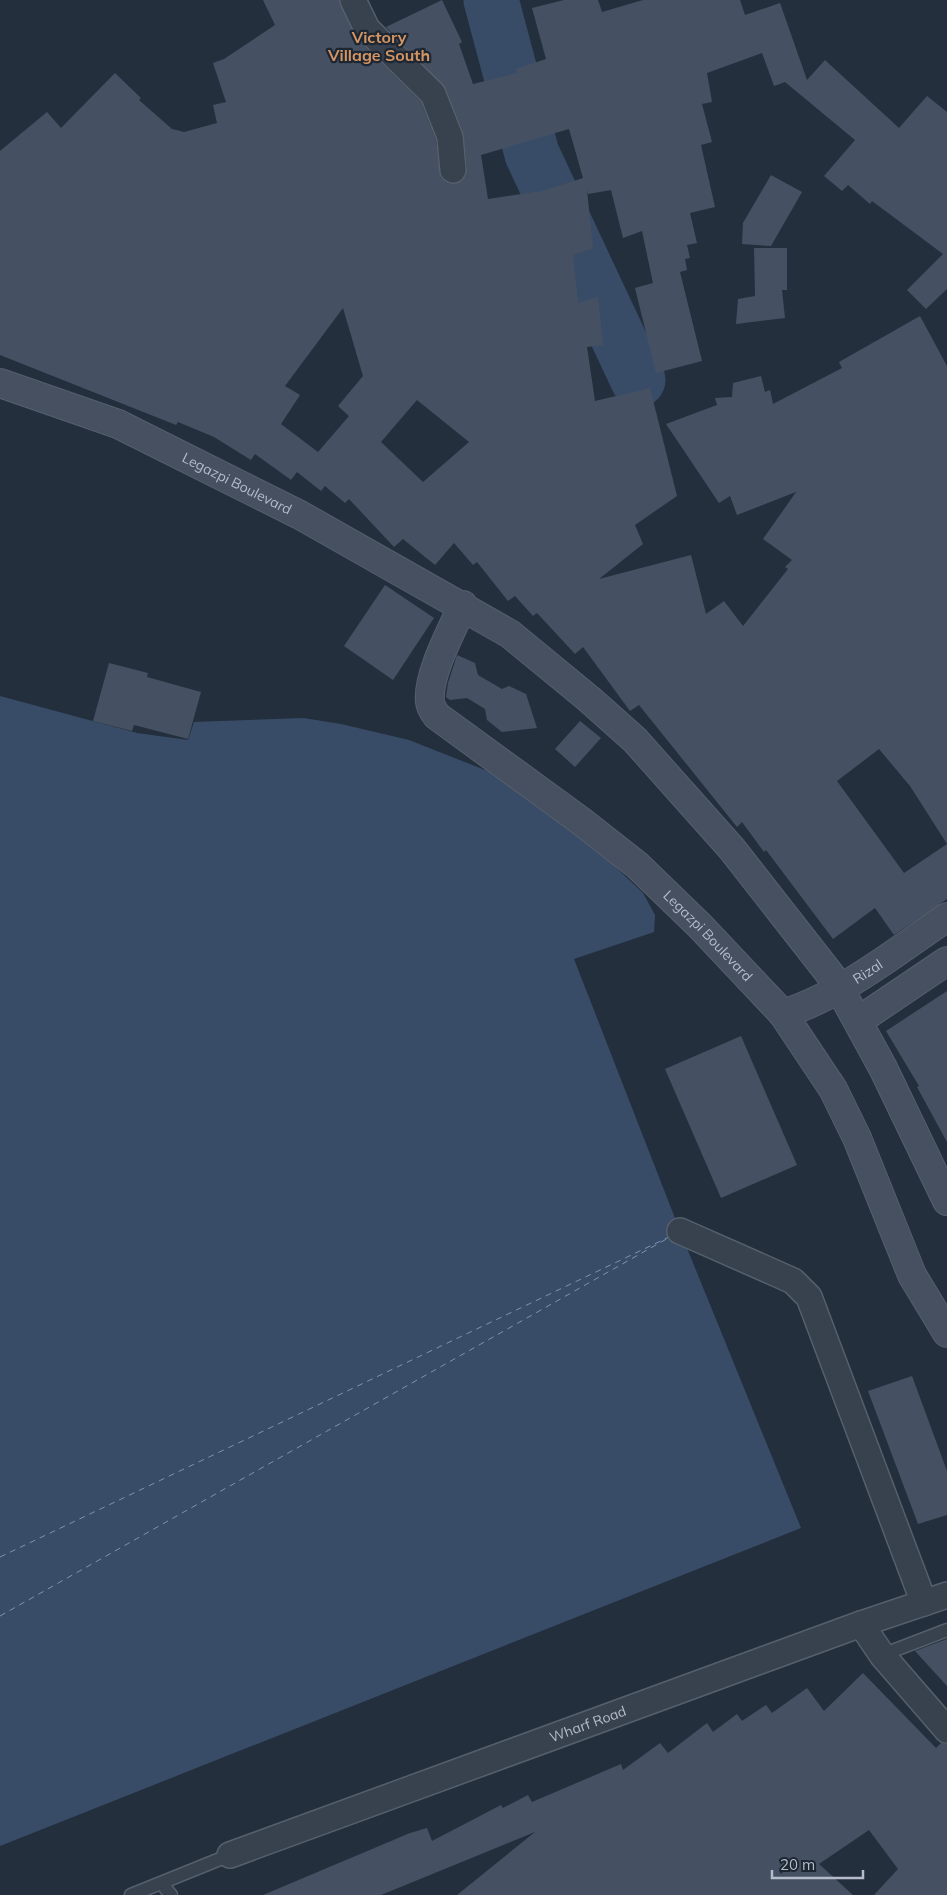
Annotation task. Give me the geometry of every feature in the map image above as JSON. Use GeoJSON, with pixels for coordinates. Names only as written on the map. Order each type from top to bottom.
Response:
{"type":"FeatureCollection","features":[{"type":"Feature","properties":{"kind":"street"},"geometry":{"type":"LineString","coordinates":[[353,0],[367,29],[433,94],[450,137],[453,170]]}},
{"type":"Feature","properties":{"kind":"street","name":"Legazpi Boulevard"},"geometry":{"type":"LineString","coordinates":[[0,383],[118,424],[300,515],[463,606],[510,634],[548,664],[636,740],[732,849],[841,989],[883,1068],[947,1201]]}},
{"type":"Feature","properties":{"kind":"street","name":"Legazpi Boulevard"},"geometry":{"type":"LineString","coordinates":[[463,606],[439,658],[432,684],[430,703],[437,716],[581,820],[637,865],[701,927],[783,1014],[833,1089],[857,1138],[912,1275],[947,1333]]}},
{"type":"Feature","properties":{"kind":"street","name":"Rizal"},"geometry":{"type":"LineString","coordinates":[[783,1014],[809,1006],[841,989],[947,917]]}},
{"type":"Feature","properties":{"kind":"street"},"geometry":{"type":"LineString","coordinates":[[858,1021],[947,961]]}},
{"type":"Feature","properties":{"kind":"street"},"geometry":{"type":"LineString","coordinates":[[680,1231],[793,1281],[809,1296],[924,1603]]}},
{"type":"Feature","properties":{"kind":"street","name":"Wharf Road"},"geometry":{"type":"LineString","coordinates":[[230,1855],[861,1624],[947,1595]]}},
{"type":"Feature","properties":{"kind":"street"},"geometry":{"type":"LineString","coordinates":[[861,1624],[882,1655],[947,1730]]}},
{"type":"Feature","properties":{"kind":"lane"},"geometry":{"type":"LineString","coordinates":[[882,1655],[947,1630]]}},
{"type":"Feature","properties":{"kind":"lane"},"geometry":{"type":"LineString","coordinates":[[131,1895],[230,1855]]}},
{"type":"Feature","properties":{"kind":"lane"},"geometry":{"type":"LineString","coordinates":[[162,1884],[170,1895]]}},
{"type":"Feature","properties":{"kind":"water"},"geometry":{"type":"Polygon","coordinates":[[[0,696],[137,733],[188,740],[194,722],[303,718],[341,724],[409,740],[495,774],[590,843],[643,893],[655,915],[654,932],[574,959],[680,1231],[801,1528],[0,1846],[0,696]]]}},
{"type":"Feature","properties":{"kind":"building"},"geometry":{"type":"Polygon","coordinates":[[[263,0],[339,0],[357,39],[421,102],[436,140],[441,178],[447,183],[454,184],[462,181],[466,176],[467,169],[463,132],[446,89],[386,27],[442,0],[462,42],[459,44],[473,84],[517,73],[516,69],[546,59],[532,8],[564,0],[598,0],[602,12],[643,0],[740,0],[745,15],[780,3],[807,80],[825,60],[899,128],[927,96],[947,112],[947,289],[926,309],[907,290],[943,254],[872,201],[870,204],[848,185],[842,191],[824,176],[855,140],[785,82],[774,86],[762,53],[707,73],[712,102],[702,104],[712,142],[701,145],[715,207],[690,213],[697,243],[687,245],[690,258],[685,259],[687,270],[680,272],[702,361],[656,373],[635,288],[653,283],[642,231],[623,238],[611,190],[588,194],[587,190],[593,248],[573,255],[578,303],[598,297],[603,345],[587,347],[595,401],[650,388],[677,496],[635,525],[643,544],[599,579],[691,555],[706,614],[724,601],[743,626],[788,569],[785,567],[792,560],[763,539],[796,492],[737,515],[730,496],[719,503],[666,424],[717,405],[715,398],[732,397],[733,383],[761,376],[765,392],[770,390],[773,404],[842,368],[839,362],[920,316],[947,366],[947,844],[947,899],[894,935],[875,908],[833,939],[766,850],[764,852],[742,822],[737,827],[639,705],[630,711],[583,647],[575,654],[537,613],[533,616],[515,596],[508,601],[477,562],[473,565],[454,543],[435,565],[403,539],[394,547],[349,499],[345,503],[325,486],[321,491],[297,472],[291,480],[255,454],[251,460],[214,437],[178,422],[176,425],[0,355],[0,151],[47,112],[61,128],[115,73],[141,98],[139,100],[172,129],[184,132],[217,123],[213,105],[226,102],[213,63],[224,59],[275,25],[263,0]],[[569,129],[481,155],[488,199],[542,191],[583,178],[569,129]],[[343,308],[285,386],[300,395],[281,424],[318,452],[349,416],[338,406],[363,376],[343,308]],[[417,400],[381,442],[423,482],[469,442],[417,400]],[[879,749],[837,781],[904,873],[947,844],[910,786],[879,749]]]}},
{"type":"Feature","properties":{"kind":"building"},"geometry":{"type":"Polygon","coordinates":[[[771,175],[802,192],[771,246],[742,244],[743,223],[771,175]]]}},
{"type":"Feature","properties":{"kind":"building"},"geometry":{"type":"Polygon","coordinates":[[[754,248],[787,248],[787,290],[782,290],[785,318],[736,324],[738,299],[755,296],[754,248]]]}},
{"type":"Feature","properties":{"kind":"building"},"geometry":{"type":"Polygon","coordinates":[[[385,585],[434,618],[393,680],[344,646],[385,585]]]}},
{"type":"Feature","properties":{"kind":"building"},"geometry":{"type":"Polygon","coordinates":[[[457,655],[475,663],[478,675],[502,689],[509,686],[526,694],[537,728],[502,732],[487,720],[485,709],[467,698],[450,700],[446,697],[448,683],[457,655]]]}},
{"type":"Feature","properties":{"kind":"building"},"geometry":{"type":"Polygon","coordinates":[[[109,663],[148,673],[147,677],[201,692],[188,739],[134,725],[132,731],[93,721],[109,663]]]}},
{"type":"Feature","properties":{"kind":"building"},"geometry":{"type":"Polygon","coordinates":[[[580,721],[601,738],[575,767],[555,749],[580,721]]]}},
{"type":"Feature","properties":{"kind":"building"},"geometry":{"type":"Polygon","coordinates":[[[947,991],[947,1142],[917,1087],[919,1086],[886,1031],[947,991]]]}},
{"type":"Feature","properties":{"kind":"building"},"geometry":{"type":"Polygon","coordinates":[[[741,1036],[797,1165],[721,1198],[665,1069],[741,1036]]]}},
{"type":"Feature","properties":{"kind":"building"},"geometry":{"type":"Polygon","coordinates":[[[912,1376],[947,1471],[947,1515],[918,1524],[868,1391],[912,1376]]]}},
{"type":"Feature","properties":{"kind":"building"},"geometry":{"type":"Polygon","coordinates":[[[947,1639],[947,1686],[915,1651],[947,1639]]]}},
{"type":"Feature","properties":{"kind":"building"},"geometry":{"type":"Polygon","coordinates":[[[863,1673],[936,1748],[941,1743],[947,1744],[947,1895],[874,1895],[898,1869],[869,1830],[819,1864],[853,1895],[457,1895],[535,1832],[381,1895],[263,1895],[410,1833],[427,1828],[432,1841],[501,1805],[503,1808],[528,1795],[532,1802],[621,1764],[623,1770],[660,1743],[668,1753],[707,1723],[713,1732],[737,1714],[742,1721],[766,1705],[772,1713],[807,1688],[824,1711],[863,1673]]]}},
{"type":"Feature","properties":{"kind":"waterway"},"geometry":{"type":"LineString","coordinates":[[491,0],[532,154],[638,380]]}},
{"type":"Feature","properties":{"kind":"ferry route"},"geometry":{"type":"LineString","coordinates":[[0,1557],[669,1237]]}},
{"type":"Feature","properties":{"kind":"ferry route"},"geometry":{"type":"LineString","coordinates":[[0,1616],[670,1237]]}},
{"type":"Feature","properties":{"kind":"district","name":"Victory Village South"},"geometry":{"type":"Point","coordinates":[379,46]}}]}
